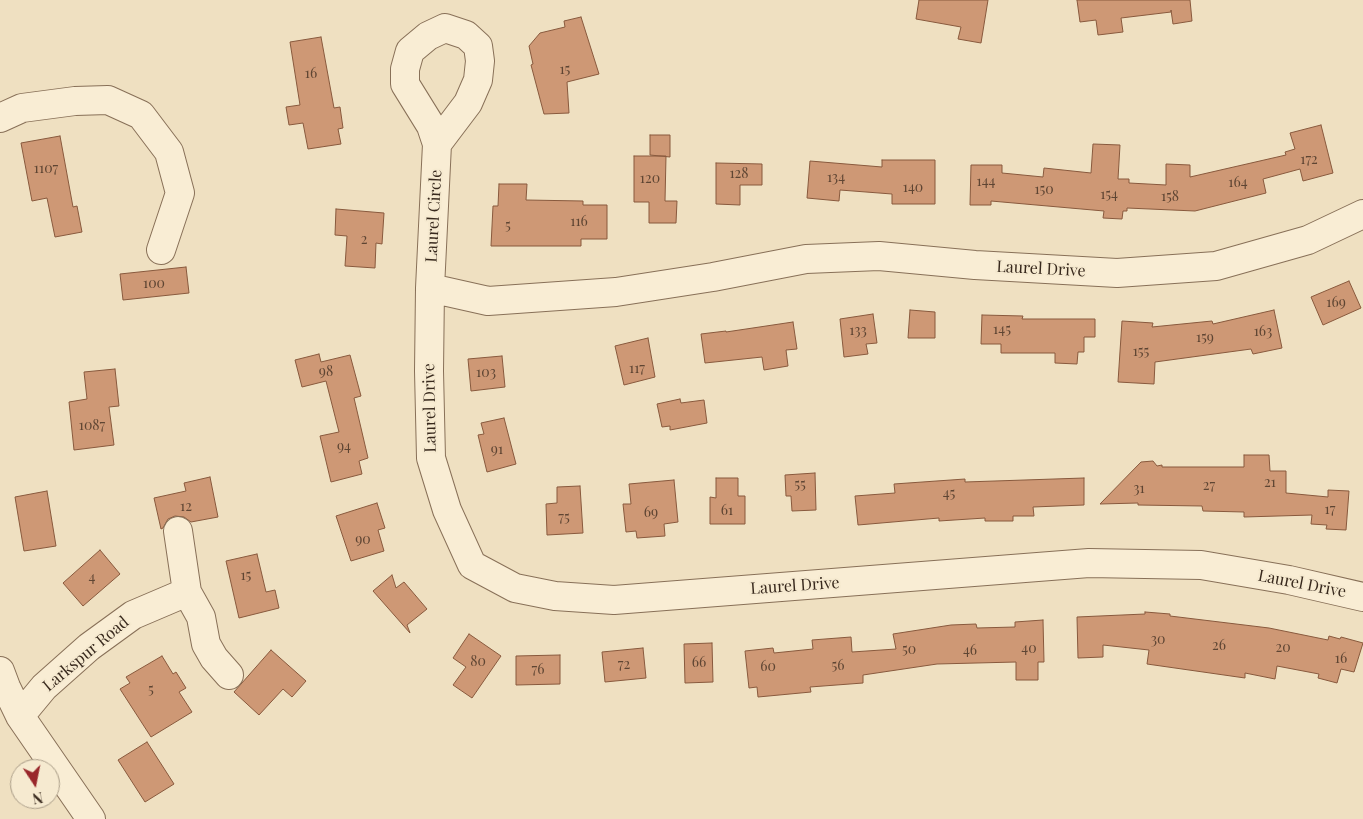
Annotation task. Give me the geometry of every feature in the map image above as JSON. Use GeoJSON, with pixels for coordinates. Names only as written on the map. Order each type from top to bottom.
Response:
{"type":"FeatureCollection","features":[{"type":"Feature","properties":{"kind":"street"},"geometry":{"type":"LineString","coordinates":[[0,118],[22,108],[75,101],[108,100],[141,116],[169,152],[180,193],[161,250]]}},
{"type":"Feature","properties":{"kind":"street","name":"Laurel Circle"},"geometry":{"type":"LineString","coordinates":[[430,288],[438,144]]}},
{"type":"Feature","properties":{"kind":"street","name":"Laurel Drive"},"geometry":{"type":"LineString","coordinates":[[1363,214],[1308,240],[1216,266],[1117,273],[975,265],[879,256],[806,259],[713,277],[606,292],[488,301],[430,288],[429,372],[431,458],[447,510],[472,565],[515,588],[555,596],[614,600],[1089,564],[1200,565],[1288,580],[1363,596]]}},
{"type":"Feature","properties":{"kind":"street"},"geometry":{"type":"LineString","coordinates":[[178,531],[187,592],[201,618],[206,644],[214,658],[229,675]]}},
{"type":"Feature","properties":{"kind":"street","name":"Larkspur Road"},"geometry":{"type":"LineString","coordinates":[[20,716],[44,688],[96,642],[132,615],[187,592]]}},
{"type":"Feature","properties":{"kind":"street"},"geometry":{"type":"LineString","coordinates":[[0,671],[20,716],[91,819]]}},
{"type":"Feature","properties":{"kind":"building"},"geometry":{"type":"Polygon","coordinates":[[[919,0],[988,0],[981,43],[958,39],[961,27],[916,19],[919,0]]]}},
{"type":"Feature","properties":{"kind":"building"},"geometry":{"type":"Polygon","coordinates":[[[1077,0],[1190,0],[1192,21],[1173,24],[1171,10],[1171,12],[1121,18],[1123,32],[1098,35],[1096,20],[1080,22],[1077,0]]]}},
{"type":"Feature","properties":{"kind":"building"},"geometry":{"type":"Polygon","coordinates":[[[581,17],[599,74],[567,82],[569,113],[544,114],[531,65],[533,64],[529,46],[540,33],[565,27],[564,21],[581,17]]]}},
{"type":"Feature","properties":{"kind":"building"},"geometry":{"type":"Polygon","coordinates":[[[321,37],[334,108],[340,107],[343,128],[338,129],[341,144],[308,149],[303,123],[289,125],[286,107],[300,105],[290,42],[321,37]]]}},
{"type":"Feature","properties":{"kind":"building"},"geometry":{"type":"Polygon","coordinates":[[[1321,125],[1333,173],[1303,181],[1300,169],[1263,179],[1266,193],[1195,211],[1127,208],[1127,211],[1123,211],[1122,219],[1103,218],[1104,211],[991,201],[991,205],[970,205],[971,165],[1002,165],[1002,173],[1043,177],[1044,168],[1091,173],[1093,144],[1120,145],[1118,179],[1129,179],[1129,183],[1166,185],[1166,164],[1190,165],[1190,177],[1286,155],[1285,152],[1295,149],[1290,133],[1321,125]]]}},
{"type":"Feature","properties":{"kind":"building"},"geometry":{"type":"Polygon","coordinates":[[[650,135],[670,135],[670,157],[650,155],[650,135]]]}},
{"type":"Feature","properties":{"kind":"building"},"geometry":{"type":"Polygon","coordinates":[[[60,136],[73,207],[77,206],[82,232],[55,237],[47,198],[32,201],[21,143],[60,136]]]}},
{"type":"Feature","properties":{"kind":"building"},"geometry":{"type":"Polygon","coordinates":[[[634,156],[666,156],[665,201],[677,201],[676,223],[649,223],[649,202],[634,202],[634,156]]]}},
{"type":"Feature","properties":{"kind":"building"},"geometry":{"type":"Polygon","coordinates":[[[882,160],[935,160],[935,204],[892,204],[892,194],[840,190],[839,201],[807,198],[810,161],[882,167],[882,160]]]}},
{"type":"Feature","properties":{"kind":"building"},"geometry":{"type":"Polygon","coordinates":[[[716,163],[762,164],[762,185],[740,185],[740,205],[716,204],[716,163]]]}},
{"type":"Feature","properties":{"kind":"building"},"geometry":{"type":"Polygon","coordinates":[[[499,184],[527,184],[526,200],[583,201],[583,205],[607,205],[607,239],[581,239],[581,246],[491,246],[493,206],[498,206],[499,184]]]}},
{"type":"Feature","properties":{"kind":"building"},"geometry":{"type":"Polygon","coordinates":[[[336,209],[384,213],[382,244],[376,243],[375,268],[345,266],[347,236],[335,235],[336,209]]]}},
{"type":"Feature","properties":{"kind":"building"},"geometry":{"type":"Polygon","coordinates":[[[186,267],[189,293],[123,300],[120,274],[186,267]]]}},
{"type":"Feature","properties":{"kind":"building"},"geometry":{"type":"Polygon","coordinates":[[[1349,281],[1361,308],[1323,325],[1311,297],[1349,281]]]}},
{"type":"Feature","properties":{"kind":"building"},"geometry":{"type":"Polygon","coordinates":[[[910,310],[935,312],[935,338],[908,338],[910,310]]]}},
{"type":"Feature","properties":{"kind":"building"},"geometry":{"type":"Polygon","coordinates":[[[1274,310],[1282,348],[1253,354],[1251,349],[1155,362],[1154,384],[1118,382],[1122,321],[1153,323],[1152,327],[1212,321],[1213,324],[1274,310]]]}},
{"type":"Feature","properties":{"kind":"building"},"geometry":{"type":"Polygon","coordinates":[[[873,314],[877,343],[866,344],[868,354],[844,357],[840,319],[873,314]]]}},
{"type":"Feature","properties":{"kind":"building"},"geometry":{"type":"Polygon","coordinates":[[[982,315],[1023,316],[1022,319],[1095,319],[1095,337],[1084,337],[1084,352],[1078,352],[1077,364],[1055,363],[1055,353],[1001,353],[1001,344],[981,344],[982,315]]]}},
{"type":"Feature","properties":{"kind":"building"},"geometry":{"type":"Polygon","coordinates":[[[793,322],[797,349],[786,350],[788,366],[764,370],[762,357],[705,363],[701,334],[793,322]]]}},
{"type":"Feature","properties":{"kind":"building"},"geometry":{"type":"Polygon","coordinates":[[[648,338],[655,377],[624,385],[615,346],[648,338]]]}},
{"type":"Feature","properties":{"kind":"building"},"geometry":{"type":"Polygon","coordinates":[[[319,354],[321,362],[350,355],[361,396],[354,398],[368,458],[359,461],[362,474],[331,482],[320,436],[339,432],[326,381],[302,387],[295,360],[319,354]]]}},
{"type":"Feature","properties":{"kind":"building"},"geometry":{"type":"Polygon","coordinates":[[[502,356],[505,387],[471,391],[468,359],[502,356]]]}},
{"type":"Feature","properties":{"kind":"building"},"geometry":{"type":"Polygon","coordinates":[[[115,369],[119,406],[109,407],[114,445],[74,450],[69,402],[87,399],[84,372],[115,369]]]}},
{"type":"Feature","properties":{"kind":"building"},"geometry":{"type":"Polygon","coordinates":[[[680,399],[681,403],[704,400],[707,423],[670,430],[670,426],[662,427],[657,404],[680,399]]]}},
{"type":"Feature","properties":{"kind":"building"},"geometry":{"type":"Polygon","coordinates":[[[504,418],[516,464],[487,472],[478,435],[484,434],[481,423],[504,418]]]}},
{"type":"Feature","properties":{"kind":"building"},"geometry":{"type":"Polygon","coordinates":[[[1244,455],[1269,455],[1270,471],[1286,471],[1286,493],[1328,497],[1328,490],[1349,491],[1346,530],[1326,529],[1327,525],[1311,524],[1312,515],[1244,517],[1244,512],[1203,511],[1202,506],[1138,505],[1138,503],[1100,504],[1141,462],[1153,461],[1157,466],[1162,465],[1162,467],[1244,467],[1244,455]]]}},
{"type":"Feature","properties":{"kind":"building"},"geometry":{"type":"Polygon","coordinates":[[[815,473],[816,510],[792,511],[791,496],[786,496],[785,475],[815,473]]]}},
{"type":"Feature","properties":{"kind":"building"},"geometry":{"type":"Polygon","coordinates":[[[210,477],[218,517],[191,522],[184,517],[175,516],[168,519],[161,529],[154,498],[186,491],[184,483],[210,477]]]}},
{"type":"Feature","properties":{"kind":"building"},"geometry":{"type":"Polygon","coordinates":[[[716,478],[738,478],[738,496],[745,496],[745,524],[710,524],[710,497],[716,498],[716,478]]]}},
{"type":"Feature","properties":{"kind":"building"},"geometry":{"type":"Polygon","coordinates":[[[1084,478],[1084,505],[1033,507],[1034,516],[1013,516],[1013,521],[985,521],[985,518],[939,521],[939,518],[858,525],[855,496],[895,493],[894,484],[965,479],[965,482],[1084,478]]]}},
{"type":"Feature","properties":{"kind":"building"},"geometry":{"type":"Polygon","coordinates":[[[674,480],[678,522],[664,524],[665,536],[637,538],[636,531],[626,532],[623,504],[631,504],[629,484],[674,480]]]}},
{"type":"Feature","properties":{"kind":"building"},"geometry":{"type":"Polygon","coordinates":[[[580,486],[583,533],[547,535],[546,504],[557,503],[557,487],[580,486]]]}},
{"type":"Feature","properties":{"kind":"building"},"geometry":{"type":"Polygon","coordinates":[[[47,491],[56,546],[24,551],[15,497],[47,491]]]}},
{"type":"Feature","properties":{"kind":"building"},"geometry":{"type":"Polygon","coordinates":[[[377,503],[385,528],[378,530],[384,551],[351,561],[336,516],[377,503]]]}},
{"type":"Feature","properties":{"kind":"building"},"geometry":{"type":"Polygon","coordinates":[[[100,550],[120,574],[83,606],[63,583],[100,550]]]}},
{"type":"Feature","properties":{"kind":"building"},"geometry":{"type":"Polygon","coordinates":[[[257,554],[266,592],[275,590],[279,608],[239,618],[226,561],[257,554]]]}},
{"type":"Feature","properties":{"kind":"building"},"geometry":{"type":"Polygon","coordinates":[[[392,575],[396,588],[404,582],[427,609],[407,625],[410,633],[373,591],[392,575]]]}},
{"type":"Feature","properties":{"kind":"building"},"geometry":{"type":"Polygon","coordinates":[[[1145,612],[1269,628],[1328,640],[1329,636],[1340,639],[1341,637],[1363,643],[1354,672],[1341,669],[1337,683],[1318,678],[1319,674],[1277,666],[1275,679],[1245,673],[1245,678],[1147,664],[1149,650],[1103,645],[1103,657],[1078,658],[1077,617],[1145,614],[1145,612]]]}},
{"type":"Feature","properties":{"kind":"building"},"geometry":{"type":"Polygon","coordinates":[[[1043,620],[1044,662],[1038,662],[1038,680],[1016,680],[1016,662],[937,664],[863,675],[863,683],[810,687],[811,692],[758,697],[757,687],[749,688],[745,651],[773,648],[774,653],[813,649],[812,640],[851,637],[852,652],[896,649],[893,634],[951,625],[976,624],[977,628],[1015,627],[1015,622],[1043,620]]]}},
{"type":"Feature","properties":{"kind":"building"},"geometry":{"type":"Polygon","coordinates":[[[469,634],[501,656],[472,698],[453,685],[466,667],[453,658],[469,634]]]}},
{"type":"Feature","properties":{"kind":"building"},"geometry":{"type":"Polygon","coordinates":[[[712,643],[713,682],[685,683],[684,644],[712,643]]]}},
{"type":"Feature","properties":{"kind":"building"},"geometry":{"type":"Polygon","coordinates":[[[643,648],[646,678],[605,682],[602,652],[643,648]]]}},
{"type":"Feature","properties":{"kind":"building"},"geometry":{"type":"Polygon","coordinates":[[[271,650],[306,681],[292,697],[283,689],[259,715],[234,692],[271,650]]]}},
{"type":"Feature","properties":{"kind":"building"},"geometry":{"type":"Polygon","coordinates":[[[560,655],[560,684],[516,685],[516,656],[560,655]]]}},
{"type":"Feature","properties":{"kind":"building"},"geometry":{"type":"Polygon","coordinates":[[[162,656],[173,674],[176,672],[186,688],[179,692],[192,712],[151,737],[120,689],[130,683],[126,677],[162,656]]]}},
{"type":"Feature","properties":{"kind":"building"},"geometry":{"type":"Polygon","coordinates":[[[147,742],[174,784],[145,802],[118,760],[147,742]]]}}]}
